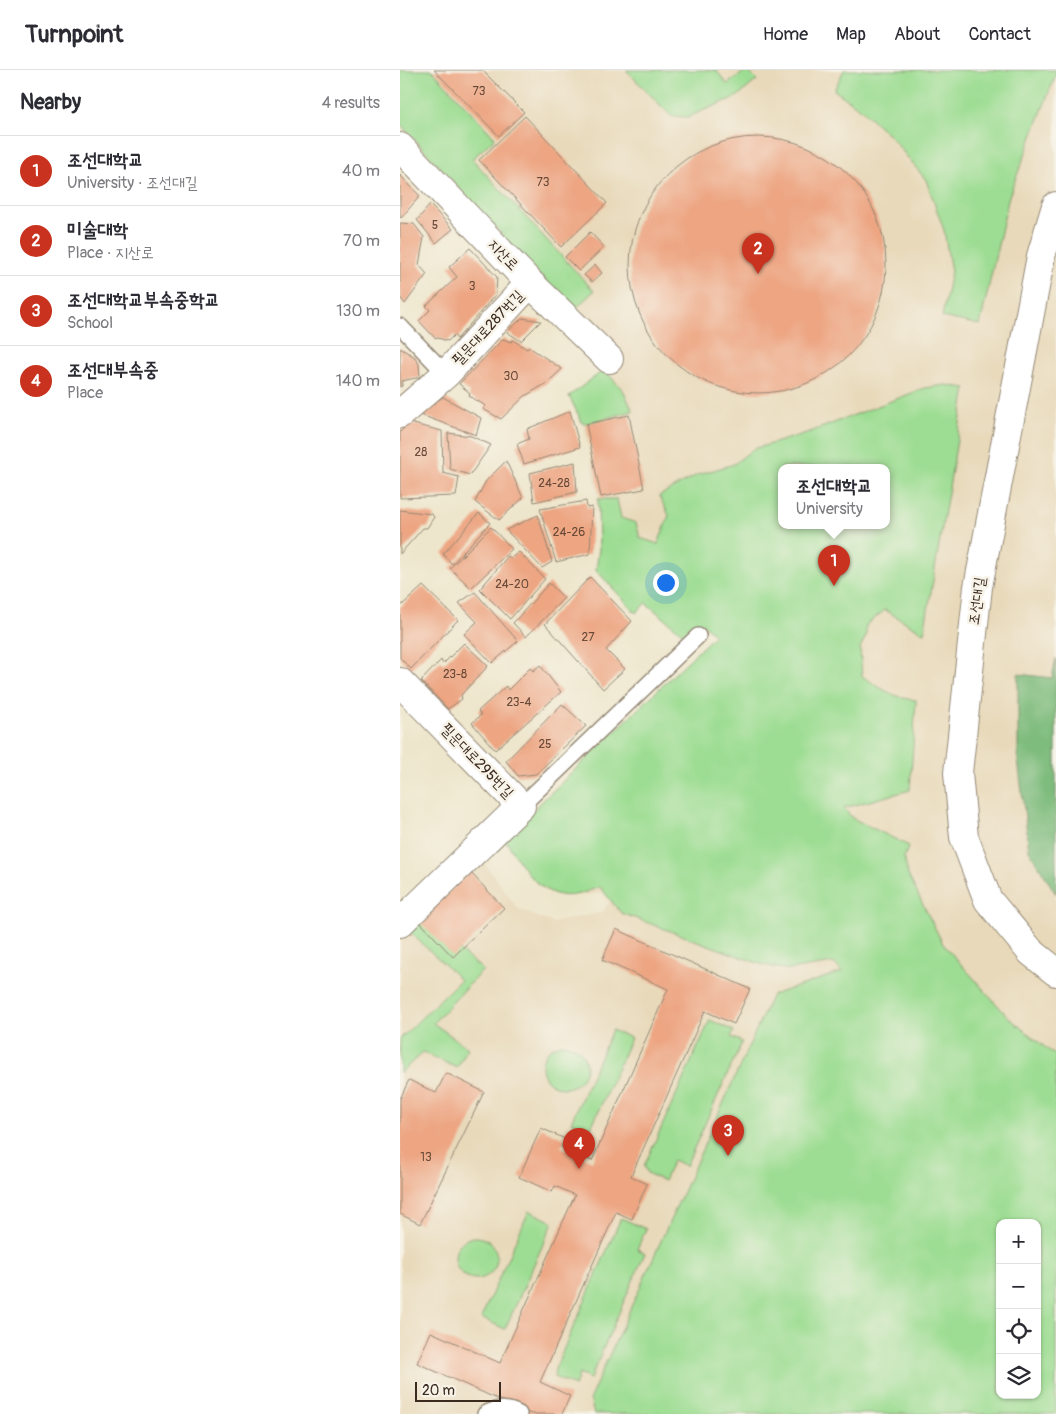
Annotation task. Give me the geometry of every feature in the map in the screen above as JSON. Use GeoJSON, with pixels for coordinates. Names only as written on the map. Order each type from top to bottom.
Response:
{"type":"FeatureCollection","features":[{"type":"Feature","properties":{"kind":"street","name":"지산로"},"geometry":{"type":"LineString","coordinates":[[400,147],[530,283],[609,359]]}},
{"type":"Feature","properties":{"kind":"street","name":"조선대길"},"geometry":{"type":"LineString","coordinates":[[1056,206],[1041,256],[978,587],[958,773],[964,837],[988,900],[1031,952],[1056,972]]}},
{"type":"Feature","properties":{"kind":"street","name":"필문대로287번길"},"geometry":{"type":"LineString","coordinates":[[400,414],[446,374],[530,283]]}},
{"type":"Feature","properties":{"kind":"street","name":"필문대로295번길"},"geometry":{"type":"LineString","coordinates":[[400,682],[521,806],[400,923]]}},
{"type":"Feature","properties":{"kind":"lane","name":"필문대로287번길"},"geometry":{"type":"LineString","coordinates":[[400,326],[446,374]]}},
{"type":"Feature","properties":{"kind":"lane"},"geometry":{"type":"LineString","coordinates":[[521,806],[698,636]]}},
{"type":"Feature","properties":{"kind":"lane"},"geometry":{"type":"LineString","coordinates":[[485,1414],[500,1409],[519,1414]]}},
{"type":"Feature","properties":{"kind":"shaded area"},"geometry":{"type":"Polygon","coordinates":[[[400,70],[1056,70],[1056,1414],[400,1414],[400,1074],[423,1052],[457,1068],[468,1048],[432,1024],[482,970],[422,919],[484,863],[518,909],[553,923],[603,912],[620,885],[596,894],[560,896],[544,890],[527,873],[525,816],[715,635],[702,623],[688,638],[646,603],[636,613],[596,570],[599,549],[598,494],[583,424],[569,396],[604,370],[573,311],[400,124],[400,70]]]}},
{"type":"Feature","properties":{"kind":"shaded area"},"geometry":{"type":"Polygon","coordinates":[[[414,923],[460,980],[400,1039],[400,936],[414,923]]]}},
{"type":"Feature","properties":{"kind":"green space"},"geometry":{"type":"Polygon","coordinates":[[[400,70],[432,70],[495,138],[472,159],[594,291],[573,311],[400,124],[400,70]]]}},
{"type":"Feature","properties":{"kind":"green space"},"geometry":{"type":"Polygon","coordinates":[[[626,70],[716,70],[727,84],[747,70],[757,80],[738,96],[688,117],[671,116],[626,70]]]}},
{"type":"Feature","properties":{"kind":"green space"},"geometry":{"type":"Polygon","coordinates":[[[844,70],[1056,70],[1009,196],[980,325],[942,317],[951,272],[944,230],[926,180],[892,138],[861,109],[834,90],[844,70]]]}},
{"type":"Feature","properties":{"kind":"green space"},"geometry":{"type":"Polygon","coordinates":[[[604,370],[623,390],[633,411],[583,424],[569,396],[604,370]]]}},
{"type":"Feature","properties":{"kind":"green space"},"geometry":{"type":"Polygon","coordinates":[[[945,385],[966,388],[924,633],[885,610],[866,625],[866,636],[860,648],[862,676],[894,695],[916,700],[910,790],[844,808],[852,818],[909,846],[904,857],[908,875],[943,944],[1009,1018],[1056,1056],[1056,1414],[594,1414],[590,1398],[772,995],[842,972],[834,963],[788,970],[760,964],[621,913],[600,887],[574,895],[562,895],[551,892],[532,878],[504,838],[715,635],[702,623],[688,638],[646,603],[636,613],[596,570],[599,549],[598,499],[617,499],[621,518],[636,523],[640,538],[658,544],[669,515],[659,496],[697,475],[734,464],[753,449],[810,432],[925,388],[945,385]]]}},
{"type":"Feature","properties":{"kind":"green space"},"geometry":{"type":"Polygon","coordinates":[[[1056,658],[1056,894],[1029,850],[1018,760],[1018,674],[1052,678],[1056,658]]]}},
{"type":"Feature","properties":{"kind":"green space"},"geometry":{"type":"Polygon","coordinates":[[[422,919],[483,970],[433,1023],[468,1048],[457,1068],[423,1052],[400,1073],[400,1039],[460,980],[409,931],[422,919]]]}},
{"type":"Feature","properties":{"kind":"green space"},"geometry":{"type":"Polygon","coordinates":[[[710,1020],[734,1031],[731,1037],[742,1042],[686,1166],[673,1160],[664,1181],[647,1173],[644,1166],[710,1020]]]}},
{"type":"Feature","properties":{"kind":"green space"},"geometry":{"type":"Polygon","coordinates":[[[612,1030],[631,1038],[590,1130],[571,1122],[612,1030]]]}},
{"type":"Feature","properties":{"kind":"green space"},"geometry":{"type":"Polygon","coordinates":[[[564,1044],[576,1048],[582,1054],[586,1066],[582,1078],[576,1084],[564,1088],[552,1084],[546,1078],[542,1066],[546,1054],[552,1048],[564,1044]]]}},
{"type":"Feature","properties":{"kind":"green space"},"geometry":{"type":"Polygon","coordinates":[[[529,1211],[553,1222],[505,1329],[481,1318],[529,1211]]]}},
{"type":"Feature","properties":{"kind":"green space"},"geometry":{"type":"Polygon","coordinates":[[[621,1218],[646,1229],[637,1249],[645,1253],[590,1379],[579,1374],[575,1386],[554,1377],[555,1369],[621,1218]]]}},
{"type":"Feature","properties":{"kind":"green space"},"geometry":{"type":"Polygon","coordinates":[[[476,1237],[491,1243],[497,1258],[491,1273],[476,1279],[461,1273],[455,1258],[461,1243],[476,1237]]]}},
{"type":"Feature","properties":{"kind":"building"},"geometry":{"type":"Polygon","coordinates":[[[434,70],[482,70],[524,112],[499,136],[434,70]]]}},
{"type":"Feature","properties":{"kind":"building"},"geometry":{"type":"Polygon","coordinates":[[[525,116],[607,203],[561,247],[479,160],[525,116]]]}},
{"type":"Feature","properties":{"kind":"building"},"geometry":{"type":"Polygon","coordinates":[[[758,137],[795,143],[818,152],[839,166],[857,184],[876,216],[883,240],[886,265],[880,302],[871,325],[857,346],[839,364],[807,383],[783,390],[758,393],[721,387],[698,378],[677,364],[659,346],[640,314],[633,290],[630,265],[636,228],[645,205],[659,184],[677,166],[709,147],[733,140],[758,137]]]}},
{"type":"Feature","properties":{"kind":"building"},"geometry":{"type":"Polygon","coordinates":[[[400,175],[420,196],[401,218],[400,217],[400,175]]]}},
{"type":"Feature","properties":{"kind":"building"},"geometry":{"type":"Polygon","coordinates":[[[430,205],[453,229],[436,243],[417,220],[430,205]]]}},
{"type":"Feature","properties":{"kind":"building"},"geometry":{"type":"Polygon","coordinates":[[[400,223],[414,224],[424,237],[419,265],[427,274],[405,304],[400,297],[400,223]]]}},
{"type":"Feature","properties":{"kind":"building"},"geometry":{"type":"Polygon","coordinates":[[[590,232],[604,247],[579,271],[565,257],[590,232]]]}},
{"type":"Feature","properties":{"kind":"building"},"geometry":{"type":"Polygon","coordinates":[[[470,248],[497,277],[496,294],[457,339],[454,335],[448,341],[434,337],[419,321],[430,310],[426,306],[457,277],[449,267],[470,248]]]}},
{"type":"Feature","properties":{"kind":"building"},"geometry":{"type":"Polygon","coordinates":[[[595,265],[602,273],[592,282],[584,275],[595,265]]]}},
{"type":"Feature","properties":{"kind":"building"},"geometry":{"type":"Polygon","coordinates":[[[522,318],[541,321],[521,341],[507,332],[522,318]]]}},
{"type":"Feature","properties":{"kind":"building"},"geometry":{"type":"Polygon","coordinates":[[[503,339],[511,342],[513,340],[527,349],[529,347],[562,369],[547,383],[525,396],[501,419],[483,409],[486,406],[469,396],[470,393],[459,384],[503,339]]]}},
{"type":"Feature","properties":{"kind":"building"},"geometry":{"type":"Polygon","coordinates":[[[400,348],[415,357],[419,364],[420,377],[402,381],[402,386],[400,387],[400,348]]]}},
{"type":"Feature","properties":{"kind":"building"},"geometry":{"type":"Polygon","coordinates":[[[443,397],[481,418],[476,435],[418,414],[443,397]]]}},
{"type":"Feature","properties":{"kind":"building"},"geometry":{"type":"Polygon","coordinates":[[[570,411],[580,447],[524,464],[517,444],[529,439],[527,429],[570,411]]]}},
{"type":"Feature","properties":{"kind":"building"},"geometry":{"type":"Polygon","coordinates":[[[629,415],[644,489],[601,497],[586,424],[629,415]]]}},
{"type":"Feature","properties":{"kind":"building"},"geometry":{"type":"Polygon","coordinates":[[[409,423],[442,431],[443,473],[459,477],[456,496],[400,498],[400,432],[409,423]]]}},
{"type":"Feature","properties":{"kind":"building"},"geometry":{"type":"Polygon","coordinates":[[[448,433],[471,436],[491,445],[470,475],[450,469],[448,433]]]}},
{"type":"Feature","properties":{"kind":"building"},"geometry":{"type":"Polygon","coordinates":[[[506,461],[523,498],[499,520],[475,502],[486,481],[506,461]]]}},
{"type":"Feature","properties":{"kind":"building"},"geometry":{"type":"Polygon","coordinates":[[[575,462],[577,492],[534,502],[530,473],[575,462]]]}},
{"type":"Feature","properties":{"kind":"building"},"geometry":{"type":"Polygon","coordinates":[[[586,501],[587,508],[592,507],[590,554],[556,562],[540,509],[586,501]]]}},
{"type":"Feature","properties":{"kind":"building"},"geometry":{"type":"Polygon","coordinates":[[[400,510],[432,514],[434,517],[427,528],[423,528],[400,554],[400,510]]]}},
{"type":"Feature","properties":{"kind":"building"},"geometry":{"type":"Polygon","coordinates":[[[479,513],[490,523],[452,564],[443,554],[479,513]]]}},
{"type":"Feature","properties":{"kind":"building"},"geometry":{"type":"Polygon","coordinates":[[[538,515],[552,562],[542,568],[506,530],[538,515]]]}},
{"type":"Feature","properties":{"kind":"building"},"geometry":{"type":"Polygon","coordinates":[[[491,527],[512,549],[471,588],[450,568],[491,527]]]}},
{"type":"Feature","properties":{"kind":"building"},"geometry":{"type":"Polygon","coordinates":[[[519,552],[545,579],[510,619],[480,589],[508,556],[511,558],[519,552]]]}},
{"type":"Feature","properties":{"kind":"building"},"geometry":{"type":"Polygon","coordinates":[[[590,577],[632,621],[606,650],[625,669],[603,689],[545,624],[590,577]]]}},
{"type":"Feature","properties":{"kind":"building"},"geometry":{"type":"Polygon","coordinates":[[[549,583],[564,598],[526,637],[513,623],[549,583]]]}},
{"type":"Feature","properties":{"kind":"building"},"geometry":{"type":"Polygon","coordinates":[[[423,586],[458,620],[411,669],[400,658],[400,607],[423,586]]]}},
{"type":"Feature","properties":{"kind":"building"},"geometry":{"type":"Polygon","coordinates":[[[475,592],[518,641],[492,663],[464,634],[477,622],[459,603],[475,592]]]}},
{"type":"Feature","properties":{"kind":"building"},"geometry":{"type":"Polygon","coordinates":[[[464,643],[488,666],[461,695],[462,699],[448,709],[421,681],[441,660],[443,664],[464,643]]]}},
{"type":"Feature","properties":{"kind":"building"},"geometry":{"type":"Polygon","coordinates":[[[540,665],[561,692],[495,750],[472,723],[481,715],[478,711],[506,686],[508,690],[530,668],[533,671],[540,665]]]}},
{"type":"Feature","properties":{"kind":"building"},"geometry":{"type":"Polygon","coordinates":[[[562,704],[586,726],[536,774],[518,776],[506,761],[562,704]]]}},
{"type":"Feature","properties":{"kind":"building"},"geometry":{"type":"Polygon","coordinates":[[[470,872],[504,908],[453,957],[419,921],[470,872]]]}},
{"type":"Feature","properties":{"kind":"building"},"geometry":{"type":"Polygon","coordinates":[[[616,929],[750,989],[734,1024],[705,1011],[631,1176],[647,1184],[632,1219],[616,1212],[540,1382],[570,1396],[562,1414],[531,1414],[417,1363],[431,1332],[500,1363],[575,1195],[555,1186],[552,1192],[519,1177],[541,1128],[565,1139],[561,1147],[592,1161],[668,989],[602,960],[616,929]]]}},
{"type":"Feature","properties":{"kind":"building"},"geometry":{"type":"Polygon","coordinates":[[[446,1073],[484,1092],[420,1224],[400,1214],[400,1099],[409,1080],[436,1093],[446,1073]]]}},
{"type":"Feature","properties":{"kind":"place","name":"미술대학"},"geometry":{"type":"Point","coordinates":[758,274]}},
{"type":"Feature","properties":{"kind":"place","name":"조선대학교"},"geometry":{"type":"Point","coordinates":[834,586]}},
{"type":"Feature","properties":{"kind":"place","name":"조선대학교부속중학교"},"geometry":{"type":"Point","coordinates":[728,1156]}},
{"type":"Feature","properties":{"kind":"place","name":"조선대부속중"},"geometry":{"type":"Point","coordinates":[579,1169]}}]}
